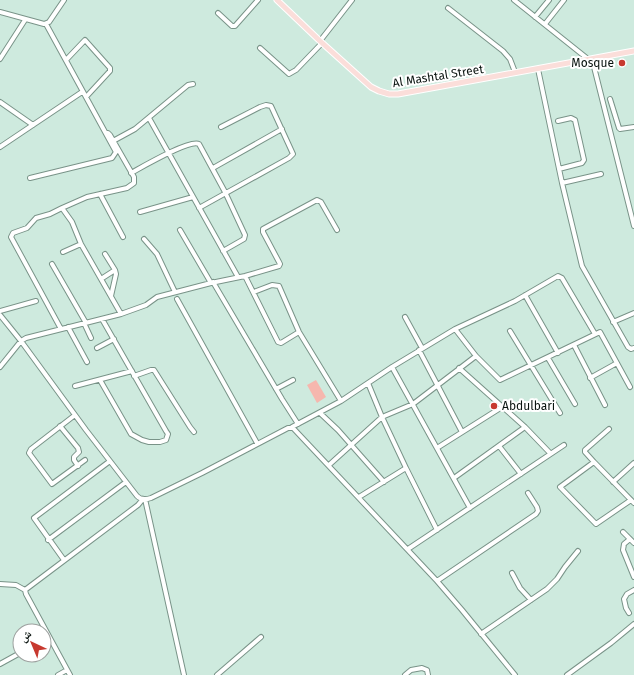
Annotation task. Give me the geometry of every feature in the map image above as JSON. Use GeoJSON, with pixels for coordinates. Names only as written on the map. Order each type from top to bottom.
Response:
{"type":"FeatureCollection","features":[{"type":"Feature","properties":{"kind":"main road","name":"Al Mashtal Street"},"geometry":{"type":"LineString","coordinates":[[277,0],[321,42],[371,86],[379,91],[389,94],[398,94],[634,51]]}},
{"type":"Feature","properties":{"kind":"street"},"geometry":{"type":"LineString","coordinates":[[46,24],[64,0]]}},
{"type":"Feature","properties":{"kind":"street"},"geometry":{"type":"LineString","coordinates":[[218,13],[232,26],[235,26],[258,0]]}},
{"type":"Feature","properties":{"kind":"street"},"geometry":{"type":"LineString","coordinates":[[260,48],[288,74],[296,70],[321,42],[352,0]]}},
{"type":"Feature","properties":{"kind":"street"},"geometry":{"type":"LineString","coordinates":[[514,0],[590,59],[634,226]]}},
{"type":"Feature","properties":{"kind":"street"},"geometry":{"type":"LineString","coordinates":[[535,17],[549,0]]}},
{"type":"Feature","properties":{"kind":"street"},"geometry":{"type":"LineString","coordinates":[[545,24],[564,0]]}},
{"type":"Feature","properties":{"kind":"street"},"geometry":{"type":"LineString","coordinates":[[448,8],[503,51],[510,59],[515,72]]}},
{"type":"Feature","properties":{"kind":"street"},"geometry":{"type":"LineString","coordinates":[[0,12],[25,20],[46,24]]}},
{"type":"Feature","properties":{"kind":"street"},"geometry":{"type":"LineString","coordinates":[[0,59],[25,20]]}},
{"type":"Feature","properties":{"kind":"street"},"geometry":{"type":"LineString","coordinates":[[30,178],[112,158],[116,152],[46,24]]}},
{"type":"Feature","properties":{"kind":"street"},"geometry":{"type":"LineString","coordinates":[[66,60],[85,40],[110,68],[110,71],[86,97]]}},
{"type":"Feature","properties":{"kind":"street"},"geometry":{"type":"LineString","coordinates":[[538,69],[562,183],[582,266],[628,347],[631,349],[634,348]]}},
{"type":"Feature","properties":{"kind":"street"},"geometry":{"type":"LineString","coordinates":[[113,141],[135,129],[188,86],[193,84]]}},
{"type":"Feature","properties":{"kind":"street"},"geometry":{"type":"LineString","coordinates":[[0,147],[82,92]]}},
{"type":"Feature","properties":{"kind":"street"},"geometry":{"type":"LineString","coordinates":[[610,99],[619,128],[634,127]]}},
{"type":"Feature","properties":{"kind":"street"},"geometry":{"type":"LineString","coordinates":[[0,102],[33,125]]}},
{"type":"Feature","properties":{"kind":"street"},"geometry":{"type":"LineString","coordinates":[[199,208],[292,155],[293,151],[271,106],[266,104],[221,127]]}},
{"type":"Feature","properties":{"kind":"street"},"geometry":{"type":"LineString","coordinates":[[149,118],[238,276]]}},
{"type":"Feature","properties":{"kind":"street"},"geometry":{"type":"LineString","coordinates":[[558,121],[571,118],[575,120],[584,160],[582,163],[560,169]]}},
{"type":"Feature","properties":{"kind":"street"},"geometry":{"type":"LineString","coordinates":[[213,168],[282,129]]}},
{"type":"Feature","properties":{"kind":"street"},"geometry":{"type":"LineString","coordinates":[[61,329],[11,237],[13,233],[27,228],[36,218],[50,214],[87,197],[132,186],[134,180],[131,173],[109,134],[106,133]]}},
{"type":"Feature","properties":{"kind":"street"},"geometry":{"type":"LineString","coordinates":[[131,173],[168,152],[198,142],[213,168],[245,235],[244,240],[223,251]]}},
{"type":"Feature","properties":{"kind":"street"},"geometry":{"type":"LineString","coordinates":[[562,183],[601,174]]}},
{"type":"Feature","properties":{"kind":"street"},"geometry":{"type":"LineString","coordinates":[[100,194],[123,237]]}},
{"type":"Feature","properties":{"kind":"street"},"geometry":{"type":"LineString","coordinates":[[140,212],[193,197]]}},
{"type":"Feature","properties":{"kind":"street"},"geometry":{"type":"LineString","coordinates":[[1,366],[21,341],[26,338],[121,314],[146,305],[157,297],[276,267],[280,264],[263,232],[263,229],[317,200],[321,202],[337,230]]}},
{"type":"Feature","properties":{"kind":"street"},"geometry":{"type":"LineString","coordinates":[[62,208],[72,222],[81,244],[121,314]]}},
{"type":"Feature","properties":{"kind":"street"},"geometry":{"type":"LineString","coordinates":[[180,230],[298,424]]}},
{"type":"Feature","properties":{"kind":"street"},"geometry":{"type":"LineString","coordinates":[[144,239],[157,254],[175,292]]}},
{"type":"Feature","properties":{"kind":"street"},"geometry":{"type":"LineString","coordinates":[[63,252],[81,244]]}},
{"type":"Feature","properties":{"kind":"street"},"geometry":{"type":"LineString","coordinates":[[105,254],[115,270],[116,280],[111,296]]}},
{"type":"Feature","properties":{"kind":"street"},"geometry":{"type":"LineString","coordinates":[[52,264],[85,323],[91,338]]}},
{"type":"Feature","properties":{"kind":"street"},"geometry":{"type":"LineString","coordinates":[[101,279],[115,270]]}},
{"type":"Feature","properties":{"kind":"street"},"geometry":{"type":"LineString","coordinates":[[245,276],[278,342],[281,343],[299,332]]}},
{"type":"Feature","properties":{"kind":"street"},"geometry":{"type":"LineString","coordinates":[[25,590],[144,499],[202,473],[257,443],[320,413],[341,401],[420,349],[455,329],[515,301],[557,276],[560,276],[595,334]]}},
{"type":"Feature","properties":{"kind":"street"},"geometry":{"type":"LineString","coordinates":[[254,292],[272,285],[279,286],[299,332],[341,401]]}},
{"type":"Feature","properties":{"kind":"street"},"geometry":{"type":"LineString","coordinates":[[525,295],[558,353]]}},
{"type":"Feature","properties":{"kind":"street"},"geometry":{"type":"LineString","coordinates":[[177,299],[257,443]]}},
{"type":"Feature","properties":{"kind":"street"},"geometry":{"type":"LineString","coordinates":[[0,311],[36,301]]}},
{"type":"Feature","properties":{"kind":"street"},"geometry":{"type":"LineString","coordinates":[[613,322],[634,313]]}},
{"type":"Feature","properties":{"kind":"street"},"geometry":{"type":"LineString","coordinates":[[0,315],[126,482],[137,496],[144,499]]}},
{"type":"Feature","properties":{"kind":"street"},"geometry":{"type":"LineString","coordinates":[[405,317],[436,385],[462,432]]}},
{"type":"Feature","properties":{"kind":"street"},"geometry":{"type":"LineString","coordinates":[[100,380],[131,434],[145,441],[163,442],[166,440],[168,434],[102,319]]}},
{"type":"Feature","properties":{"kind":"street"},"geometry":{"type":"LineString","coordinates":[[68,327],[87,362]]}},
{"type":"Feature","properties":{"kind":"street"},"geometry":{"type":"LineString","coordinates":[[455,329],[476,356],[500,380],[599,332],[601,333],[630,387]]}},
{"type":"Feature","properties":{"kind":"street"},"geometry":{"type":"LineString","coordinates":[[510,331],[560,413]]}},
{"type":"Feature","properties":{"kind":"street"},"geometry":{"type":"LineString","coordinates":[[97,348],[114,339]]}},
{"type":"Feature","properties":{"kind":"street"},"geometry":{"type":"LineString","coordinates":[[574,345],[605,405]]}},
{"type":"Feature","properties":{"kind":"street"},"geometry":{"type":"LineString","coordinates":[[329,465],[382,417],[413,404],[476,356]]}},
{"type":"Feature","properties":{"kind":"street"},"geometry":{"type":"LineString","coordinates":[[548,358],[575,404]]}},
{"type":"Feature","properties":{"kind":"street"},"geometry":{"type":"LineString","coordinates":[[590,378],[617,363]]}},
{"type":"Feature","properties":{"kind":"street"},"geometry":{"type":"LineString","coordinates":[[392,367],[470,508]]}},
{"type":"Feature","properties":{"kind":"street"},"geometry":{"type":"LineString","coordinates":[[460,368],[549,450],[550,453],[548,455]]}},
{"type":"Feature","properties":{"kind":"street"},"geometry":{"type":"LineString","coordinates":[[75,386],[154,370],[194,432]]}},
{"type":"Feature","properties":{"kind":"street"},"geometry":{"type":"LineString","coordinates":[[276,390],[293,380]]}},
{"type":"Feature","properties":{"kind":"street"},"geometry":{"type":"LineString","coordinates":[[368,383],[382,417],[437,530]]}},
{"type":"Feature","properties":{"kind":"street"},"geometry":{"type":"LineString","coordinates":[[437,448],[502,407]]}},
{"type":"Feature","properties":{"kind":"street"},"geometry":{"type":"LineString","coordinates":[[320,413],[352,445],[384,482]]}},
{"type":"Feature","properties":{"kind":"street"},"geometry":{"type":"LineString","coordinates":[[75,415],[30,450],[29,453],[52,484],[85,460]]}},
{"type":"Feature","properties":{"kind":"street"},"geometry":{"type":"LineString","coordinates":[[60,426],[78,448],[79,452],[74,457],[74,460],[78,466]]}},
{"type":"Feature","properties":{"kind":"street"},"geometry":{"type":"LineString","coordinates":[[291,427],[329,465],[437,581],[515,675]]}},
{"type":"Feature","properties":{"kind":"street"},"geometry":{"type":"LineString","coordinates":[[454,478],[525,427]]}},
{"type":"Feature","properties":{"kind":"street"},"geometry":{"type":"LineString","coordinates":[[594,462],[560,487],[594,523],[597,524],[633,502],[584,450],[609,429]]}},
{"type":"Feature","properties":{"kind":"street"},"geometry":{"type":"LineString","coordinates":[[408,549],[564,445]]}},
{"type":"Feature","properties":{"kind":"street"},"geometry":{"type":"LineString","coordinates":[[500,446],[521,474]]}},
{"type":"Feature","properties":{"kind":"street"},"geometry":{"type":"LineString","coordinates":[[64,560],[48,540],[34,518],[110,461]]}},
{"type":"Feature","properties":{"kind":"street"},"geometry":{"type":"LineString","coordinates":[[613,482],[634,463]]}},
{"type":"Feature","properties":{"kind":"street"},"geometry":{"type":"LineString","coordinates":[[359,497],[406,468]]}},
{"type":"Feature","properties":{"kind":"street"},"geometry":{"type":"LineString","coordinates":[[48,540],[126,482]]}},
{"type":"Feature","properties":{"kind":"street"},"geometry":{"type":"LineString","coordinates":[[437,581],[536,514],[538,511],[537,507],[528,493]]}},
{"type":"Feature","properties":{"kind":"street"},"geometry":{"type":"LineString","coordinates":[[144,499],[184,675]]}},
{"type":"Feature","properties":{"kind":"street"},"geometry":{"type":"LineString","coordinates":[[624,532],[634,543]]}},
{"type":"Feature","properties":{"kind":"street"},"geometry":{"type":"LineString","coordinates":[[630,539],[624,544],[623,550],[634,577]]}},
{"type":"Feature","properties":{"kind":"street"},"geometry":{"type":"LineString","coordinates":[[482,634],[554,582],[578,552]]}},
{"type":"Feature","properties":{"kind":"street"},"geometry":{"type":"LineString","coordinates":[[512,573],[520,588],[531,600]]}},
{"type":"Feature","properties":{"kind":"street"},"geometry":{"type":"LineString","coordinates":[[0,584],[16,585],[25,590],[42,623]]}},
{"type":"Feature","properties":{"kind":"street"},"geometry":{"type":"LineString","coordinates":[[629,613],[624,600],[627,594],[634,590]]}},
{"type":"Feature","properties":{"kind":"street"},"geometry":{"type":"LineString","coordinates":[[568,675],[634,624]]}},
{"type":"Feature","properties":{"kind":"street"},"geometry":{"type":"LineString","coordinates":[[217,675],[261,637]]}},
{"type":"Feature","properties":{"kind":"street"},"geometry":{"type":"LineString","coordinates":[[52,642],[70,675]]}},
{"type":"Feature","properties":{"kind":"street"},"geometry":{"type":"LineString","coordinates":[[0,664],[12,657]]}},
{"type":"Feature","properties":{"kind":"street"},"geometry":{"type":"LineString","coordinates":[[405,675],[411,670],[422,668],[427,670],[428,675]]}},
{"type":"Feature","properties":{"kind":"street"},"geometry":{"type":"LineString","coordinates":[[58,675],[67,670]]}},
{"type":"Feature","properties":{"kind":"shaded area"},"geometry":{"type":"Polygon","coordinates":[[[316,380],[326,397],[317,403],[307,385],[316,380]]]}},
{"type":"Feature","properties":{"kind":"place","name":"Mosque"},"geometry":{"type":"Point","coordinates":[622,63]}},
{"type":"Feature","properties":{"kind":"place","name":"Abdulbari"},"geometry":{"type":"Point","coordinates":[494,406]}}]}
